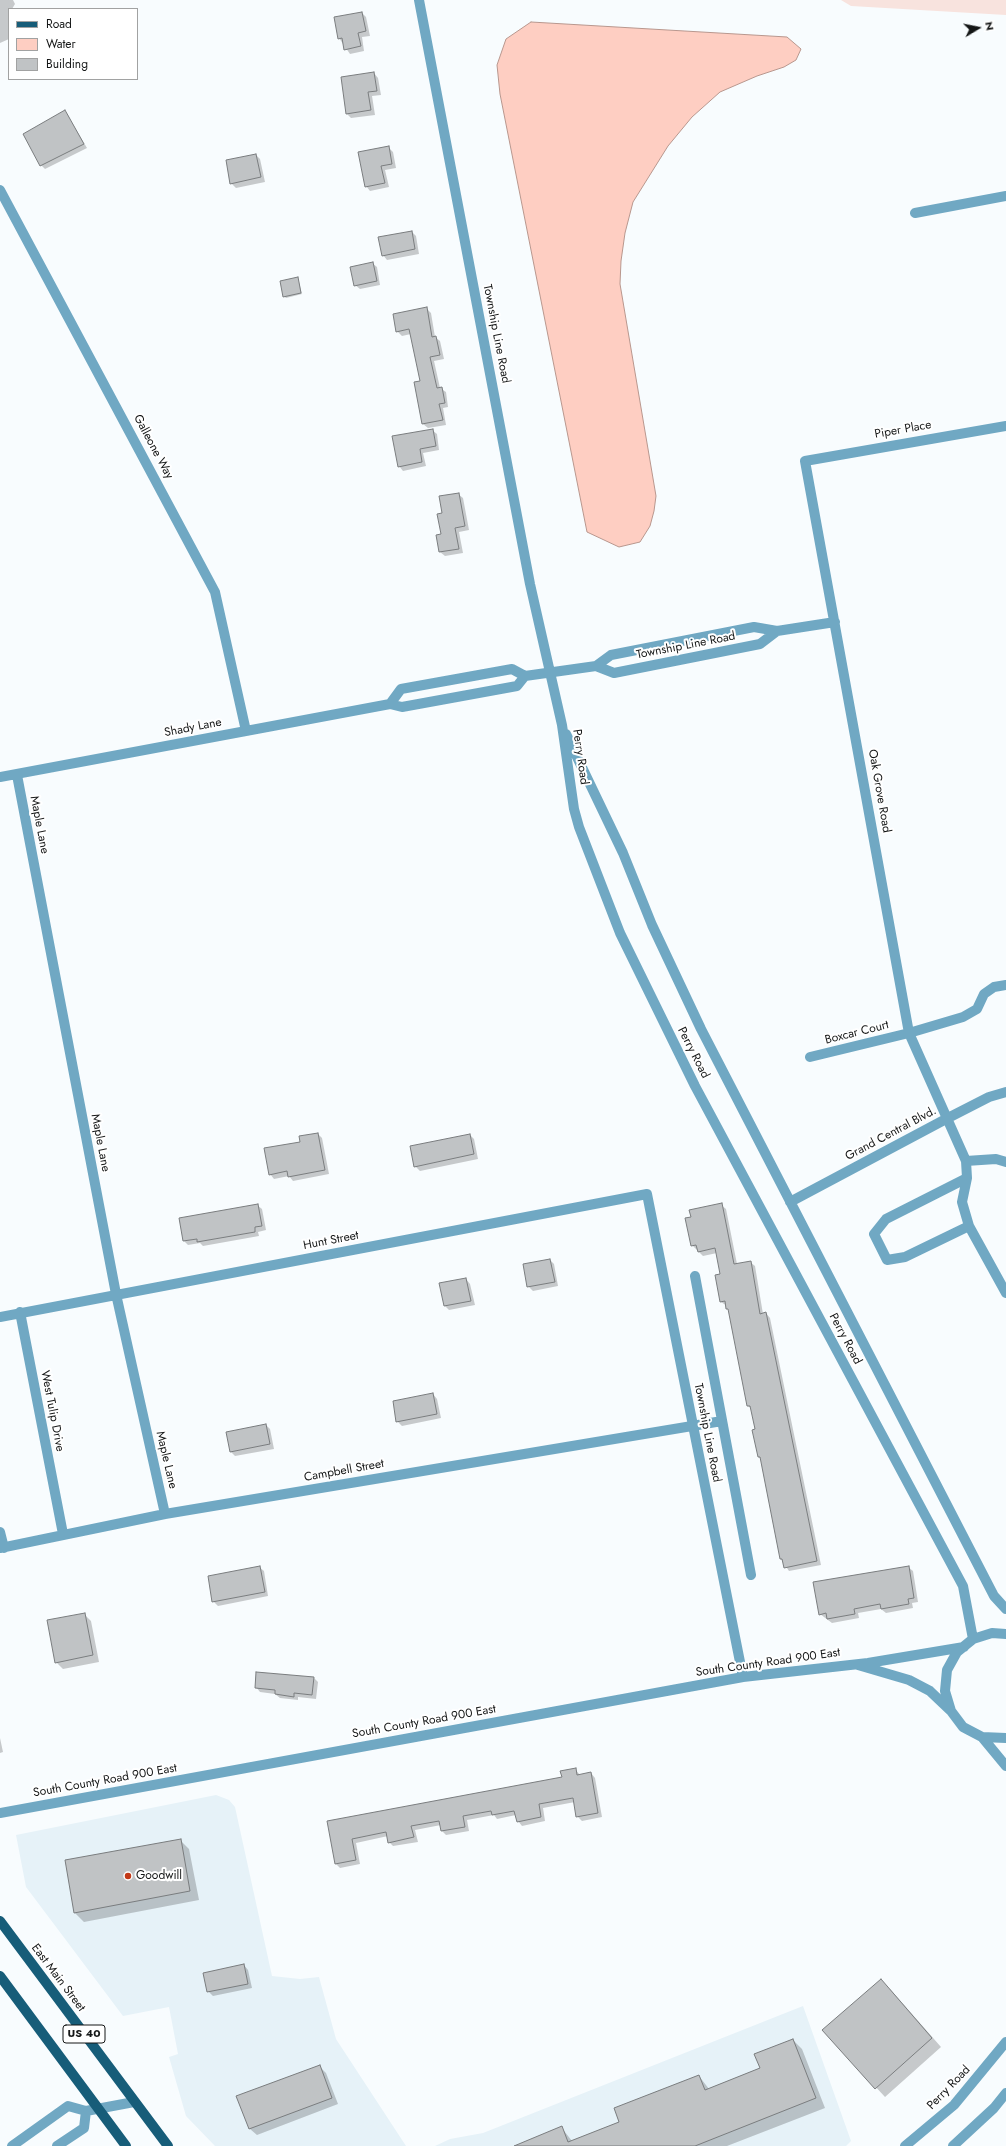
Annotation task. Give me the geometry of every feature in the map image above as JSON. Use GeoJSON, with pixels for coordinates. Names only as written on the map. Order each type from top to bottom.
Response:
{"type":"FeatureCollection","features":[{"type":"Feature","properties":{"kind":"main road","name":"East Main Street"},"geometry":{"type":"LineString","coordinates":[[0,1921],[168,2146]]}},
{"type":"Feature","properties":{"kind":"main road","name":"US 40"},"geometry":{"type":"LineString","coordinates":[[0,1976],[126,2146]]}},
{"type":"Feature","properties":{"kind":"street","name":"Township Line Road"},"geometry":{"type":"LineString","coordinates":[[419,0],[549,672],[562,725]]}},
{"type":"Feature","properties":{"kind":"street","name":"Galleone Way"},"geometry":{"type":"LineString","coordinates":[[0,190],[215,592],[246,731]]}},
{"type":"Feature","properties":{"kind":"street"},"geometry":{"type":"LineString","coordinates":[[914,213],[1006,196]]}},
{"type":"Feature","properties":{"kind":"street","name":"Piper Place"},"geometry":{"type":"LineString","coordinates":[[805,461],[1006,426]]}},
{"type":"Feature","properties":{"kind":"street","name":"Oak Grove Road"},"geometry":{"type":"LineString","coordinates":[[805,461],[910,1033],[946,1119],[966,1161]]}},
{"type":"Feature","properties":{"kind":"street","name":"Township Line Road"},"geometry":{"type":"LineString","coordinates":[[596,666],[611,655],[754,627],[777,631],[835,622]]}},
{"type":"Feature","properties":{"kind":"street","name":"Township Line Road"},"geometry":{"type":"LineString","coordinates":[[549,672],[596,666],[614,673],[760,644],[777,631]]}},
{"type":"Feature","properties":{"kind":"street","name":"Shady Lane"},"geometry":{"type":"LineString","coordinates":[[390,704],[401,689],[512,669],[525,676],[549,672]]}},
{"type":"Feature","properties":{"kind":"street","name":"Shady Lane"},"geometry":{"type":"LineString","coordinates":[[0,778],[390,704],[402,707],[517,686],[525,676]]}},
{"type":"Feature","properties":{"kind":"street","name":"Perry Road"},"geometry":{"type":"LineString","coordinates":[[562,725],[623,853],[652,926],[688,1001],[790,1202],[994,1596],[1006,1609]]}},
{"type":"Feature","properties":{"kind":"street","name":"Perry Road"},"geometry":{"type":"LineString","coordinates":[[562,725],[574,808],[579,827],[620,933],[695,1086],[963,1586],[973,1639]]}},
{"type":"Feature","properties":{"kind":"street","name":"Maple Lane"},"geometry":{"type":"LineString","coordinates":[[17,774],[116,1294],[165,1514]]}},
{"type":"Feature","properties":{"kind":"street","name":"Boxcar Court"},"geometry":{"type":"LineString","coordinates":[[810,1057],[910,1033],[963,1017],[977,1009],[984,994],[994,987],[1006,985]]}},
{"type":"Feature","properties":{"kind":"street","name":"Grand Central Blvd."},"geometry":{"type":"LineString","coordinates":[[790,1202],[989,1097],[1006,1092]]}},
{"type":"Feature","properties":{"kind":"street"},"geometry":{"type":"LineString","coordinates":[[1006,1162],[996,1159],[966,1161],[967,1178],[962,1202],[969,1226],[1006,1292]]}},
{"type":"Feature","properties":{"kind":"street"},"geometry":{"type":"LineString","coordinates":[[967,1178],[886,1219],[874,1234],[887,1260],[905,1258],[969,1226]]}},
{"type":"Feature","properties":{"kind":"street","name":"Township Line Road"},"geometry":{"type":"LineString","coordinates":[[646,1194],[743,1677]]}},
{"type":"Feature","properties":{"kind":"street","name":"Hunt Street"},"geometry":{"type":"LineString","coordinates":[[20,1312],[646,1194]]}},
{"type":"Feature","properties":{"kind":"street"},"geometry":{"type":"LineString","coordinates":[[695,1276],[751,1575]]}},
{"type":"Feature","properties":{"kind":"street"},"geometry":{"type":"LineString","coordinates":[[0,1317],[20,1312]]}},
{"type":"Feature","properties":{"kind":"street","name":"West Tulip Drive"},"geometry":{"type":"LineString","coordinates":[[20,1312],[64,1534]]}},
{"type":"Feature","properties":{"kind":"street","name":"Campbell Street"},"geometry":{"type":"LineString","coordinates":[[2,1548],[165,1514],[722,1421]]}},
{"type":"Feature","properties":{"kind":"street"},"geometry":{"type":"LineString","coordinates":[[0,1532],[2,1548]]}},
{"type":"Feature","properties":{"kind":"street"},"geometry":{"type":"LineString","coordinates":[[1006,1634],[992,1633],[973,1639],[957,1652],[947,1670],[945,1691],[951,1711],[964,1727],[982,1737],[1006,1766]]}},
{"type":"Feature","properties":{"kind":"street","name":"South County Road 900 East"},"geometry":{"type":"LineString","coordinates":[[0,1813],[743,1677],[854,1664],[964,1647]]}},
{"type":"Feature","properties":{"kind":"street","name":"South County Road 900 East"},"geometry":{"type":"LineString","coordinates":[[854,1664],[909,1680],[930,1691],[951,1711]]}},
{"type":"Feature","properties":{"kind":"street"},"geometry":{"type":"LineString","coordinates":[[982,1737],[1006,1738]]}},
{"type":"Feature","properties":{"kind":"street","name":"Perry Road"},"geometry":{"type":"LineString","coordinates":[[905,2146],[954,2105],[1006,2042]]}},
{"type":"Feature","properties":{"kind":"street"},"geometry":{"type":"LineString","coordinates":[[953,2146],[994,2108],[1006,2093]]}},
{"type":"Feature","properties":{"kind":"street"},"geometry":{"type":"LineString","coordinates":[[12,2146],[68,2106],[86,2112],[134,2102]]}},
{"type":"Feature","properties":{"kind":"street"},"geometry":{"type":"LineString","coordinates":[[57,2146],[84,2128],[86,2112]]}},
{"type":"Feature","properties":{"kind":"shaded area"},"geometry":{"type":"Polygon","coordinates":[[[841,0],[1006,0],[1006,15],[851,6],[841,0]]]}},
{"type":"Feature","properties":{"kind":"shaded area"},"geometry":{"type":"Polygon","coordinates":[[[216,1795],[229,1800],[235,1807],[272,1976],[300,1979],[319,1977],[336,2039],[406,2146],[215,2146],[186,2116],[169,2057],[178,2054],[169,2007],[123,2016],[26,1887],[16,1835],[216,1795]]]}},
{"type":"Feature","properties":{"kind":"shaded area"},"geometry":{"type":"Polygon","coordinates":[[[803,2006],[851,2141],[846,2146],[435,2146],[450,2139],[483,2133],[803,2006]]]}},
{"type":"Feature","properties":{"kind":"water"},"geometry":{"type":"Polygon","coordinates":[[[531,22],[787,37],[801,49],[796,60],[784,67],[757,76],[720,92],[692,117],[668,146],[633,202],[625,233],[621,261],[620,284],[656,496],[650,526],[640,542],[619,547],[587,532],[500,94],[497,65],[506,39],[531,22]]]}},
{"type":"Feature","properties":{"kind":"building"},"geometry":{"type":"Polygon","coordinates":[[[362,12],[366,31],[358,33],[361,46],[344,50],[342,38],[338,39],[334,17],[362,12]]]}},
{"type":"Feature","properties":{"kind":"building"},"geometry":{"type":"Polygon","coordinates":[[[374,72],[377,91],[368,92],[371,110],[346,114],[341,77],[374,72]]]}},
{"type":"Feature","properties":{"kind":"building"},"geometry":{"type":"Polygon","coordinates":[[[65,110],[84,144],[40,166],[23,134],[65,110]]]}},
{"type":"Feature","properties":{"kind":"building"},"geometry":{"type":"Polygon","coordinates":[[[389,146],[392,164],[381,166],[385,183],[365,187],[358,152],[389,146]]]}},
{"type":"Feature","properties":{"kind":"building"},"geometry":{"type":"Polygon","coordinates":[[[256,154],[261,177],[230,184],[226,160],[256,154]]]}},
{"type":"Feature","properties":{"kind":"building"},"geometry":{"type":"Polygon","coordinates":[[[412,231],[415,249],[382,256],[378,237],[412,231]]]}},
{"type":"Feature","properties":{"kind":"building"},"geometry":{"type":"Polygon","coordinates":[[[373,262],[377,281],[354,286],[350,267],[373,262]]]}},
{"type":"Feature","properties":{"kind":"building"},"geometry":{"type":"Polygon","coordinates":[[[298,277],[301,293],[283,297],[280,281],[298,277]]]}},
{"type":"Feature","properties":{"kind":"building"},"geometry":{"type":"Polygon","coordinates":[[[427,307],[432,337],[436,336],[440,355],[430,357],[437,388],[442,387],[445,403],[439,404],[443,420],[422,424],[414,382],[420,381],[409,329],[396,332],[393,314],[427,307]]]}},
{"type":"Feature","properties":{"kind":"building"},"geometry":{"type":"Polygon","coordinates":[[[433,429],[436,446],[420,449],[422,462],[398,467],[392,436],[433,429]]]}},
{"type":"Feature","properties":{"kind":"building"},"geometry":{"type":"Polygon","coordinates":[[[459,493],[465,526],[455,528],[459,549],[439,552],[436,535],[441,534],[437,514],[442,513],[439,496],[459,493]]]}},
{"type":"Feature","properties":{"kind":"building"},"geometry":{"type":"Polygon","coordinates":[[[318,1133],[325,1170],[288,1177],[287,1171],[269,1175],[264,1148],[300,1142],[299,1136],[318,1133]]]}},
{"type":"Feature","properties":{"kind":"building"},"geometry":{"type":"Polygon","coordinates":[[[470,1134],[474,1154],[414,1167],[410,1146],[470,1134]]]}},
{"type":"Feature","properties":{"kind":"building"},"geometry":{"type":"Polygon","coordinates":[[[722,1203],[734,1264],[751,1261],[760,1314],[766,1312],[817,1561],[784,1568],[782,1559],[780,1559],[760,1457],[758,1457],[752,1430],[755,1429],[750,1406],[747,1406],[728,1309],[726,1309],[725,1301],[720,1302],[715,1275],[720,1274],[715,1248],[698,1252],[696,1245],[691,1246],[685,1218],[691,1217],[689,1210],[722,1203]]]}},
{"type":"Feature","properties":{"kind":"building"},"geometry":{"type":"Polygon","coordinates":[[[258,1204],[262,1226],[255,1227],[255,1232],[197,1242],[197,1239],[183,1241],[179,1218],[258,1204]]]}},
{"type":"Feature","properties":{"kind":"building"},"geometry":{"type":"Polygon","coordinates":[[[550,1259],[555,1282],[527,1287],[523,1264],[550,1259]]]}},
{"type":"Feature","properties":{"kind":"building"},"geometry":{"type":"Polygon","coordinates":[[[466,1278],[471,1301],[444,1306],[439,1283],[466,1278]]]}},
{"type":"Feature","properties":{"kind":"building"},"geometry":{"type":"Polygon","coordinates":[[[433,1393],[437,1414],[396,1422],[393,1401],[433,1393]]]}},
{"type":"Feature","properties":{"kind":"building"},"geometry":{"type":"Polygon","coordinates":[[[266,1424],[270,1444],[230,1452],[226,1432],[266,1424]]]}},
{"type":"Feature","properties":{"kind":"building"},"geometry":{"type":"Polygon","coordinates":[[[260,1566],[265,1592],[212,1602],[208,1576],[260,1566]]]}},
{"type":"Feature","properties":{"kind":"building"},"geometry":{"type":"Polygon","coordinates":[[[909,1566],[914,1598],[908,1599],[909,1604],[881,1609],[880,1604],[854,1609],[855,1614],[827,1619],[826,1613],[819,1615],[813,1582],[909,1566]]]}},
{"type":"Feature","properties":{"kind":"building"},"geometry":{"type":"Polygon","coordinates":[[[85,1613],[93,1655],[55,1663],[47,1620],[85,1613]]]}},
{"type":"Feature","properties":{"kind":"building"},"geometry":{"type":"Polygon","coordinates":[[[256,1672],[314,1677],[312,1695],[294,1693],[294,1697],[275,1694],[275,1690],[255,1688],[256,1672]]]}},
{"type":"Feature","properties":{"kind":"building"},"geometry":{"type":"Polygon","coordinates":[[[576,1768],[577,1775],[591,1772],[598,1813],[576,1817],[573,1798],[539,1804],[541,1817],[517,1822],[514,1811],[492,1815],[491,1811],[463,1816],[465,1827],[441,1831],[439,1821],[411,1826],[414,1837],[388,1843],[386,1832],[352,1839],[356,1860],[335,1864],[327,1821],[562,1777],[560,1771],[576,1768]]]}},
{"type":"Feature","properties":{"kind":"building","name":"Goodwill"},"geometry":{"type":"Polygon","coordinates":[[[181,1839],[190,1891],[74,1913],[65,1860],[181,1839]]]}},
{"type":"Feature","properties":{"kind":"building"},"geometry":{"type":"Polygon","coordinates":[[[244,1964],[248,1984],[207,1992],[203,1973],[244,1964]]]}},
{"type":"Feature","properties":{"kind":"building"},"geometry":{"type":"Polygon","coordinates":[[[881,1979],[932,2038],[875,2089],[822,2030],[881,1979]]]}},
{"type":"Feature","properties":{"kind":"building"},"geometry":{"type":"Polygon","coordinates":[[[793,2039],[816,2098],[695,2146],[514,2146],[562,2126],[568,2142],[619,2122],[614,2108],[699,2075],[705,2090],[760,2068],[754,2054],[793,2039]]]}},
{"type":"Feature","properties":{"kind":"building"},"geometry":{"type":"Polygon","coordinates":[[[320,2065],[332,2098],[249,2129],[236,2096],[320,2065]]]}},
{"type":"Feature","properties":{"kind":"place","name":"Goodwill"},"geometry":{"type":"Point","coordinates":[128,1876]}}]}
